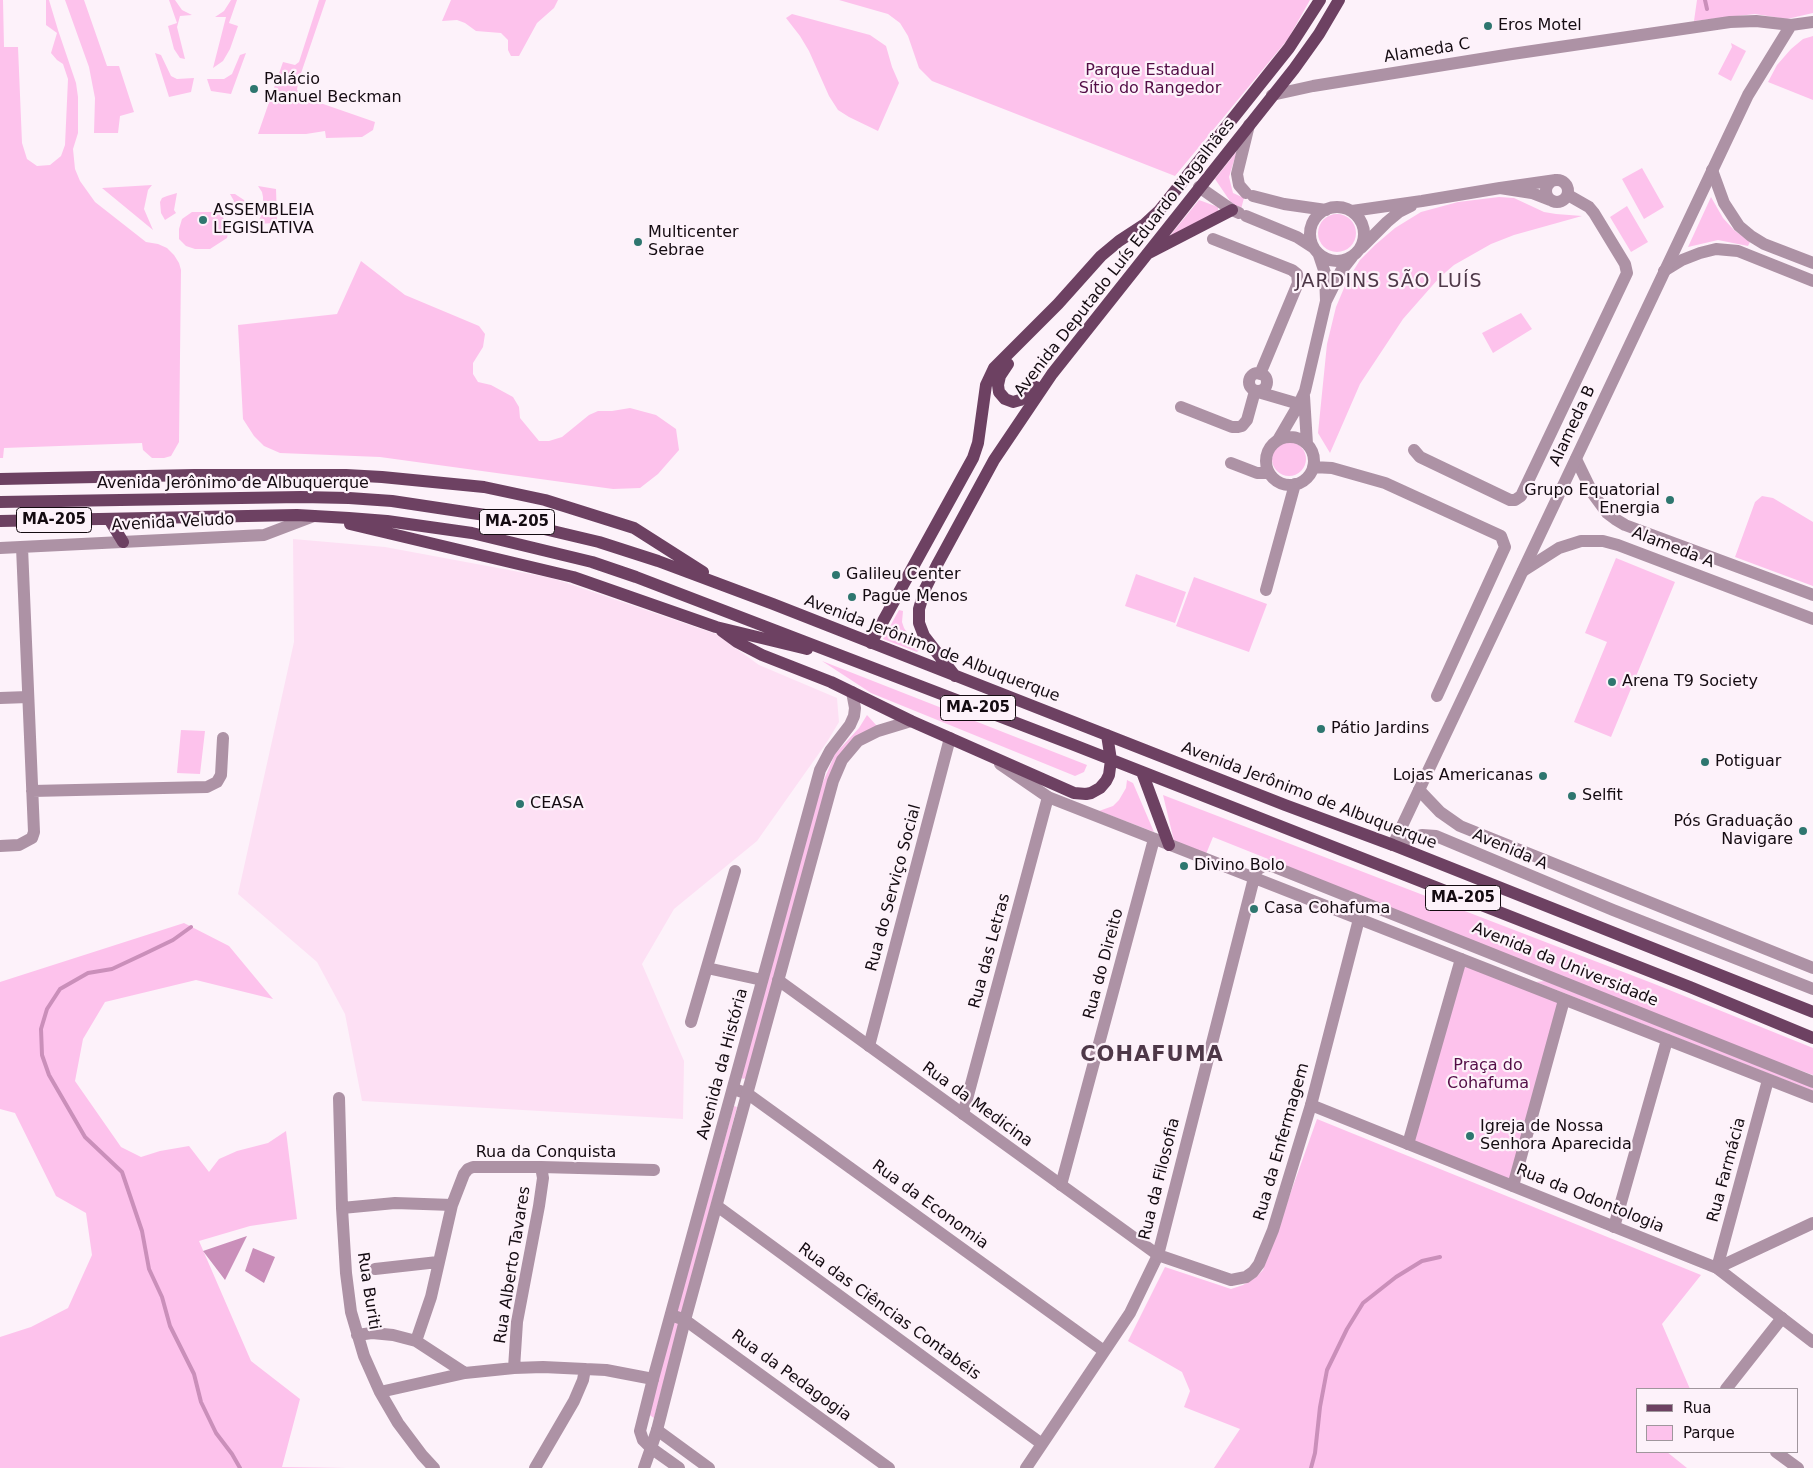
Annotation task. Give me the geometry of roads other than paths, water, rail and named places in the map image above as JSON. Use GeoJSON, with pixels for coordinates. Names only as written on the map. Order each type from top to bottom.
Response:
{"type":"FeatureCollection","features":[{"type":"Feature","properties":{"kind":"main road","name":"Avenida Deputado Luís Eduardo Magalhães"},"geometry":{"type":"LineString","coordinates":[[871,643],[973,458],[978,443],[984,391],[990,374],[1101,256],[1159,211],[1289,48],[1320,0]]}},
{"type":"Feature","properties":{"kind":"main road","name":"Avenida Deputado Luís Eduardo Magalhães"},"geometry":{"type":"LineString","coordinates":[[955,676],[926,640],[920,628],[920,609],[926,589],[938,563],[994,460],[1030,405],[1080,336],[1294,69],[1319,34],[1339,0]]}},
{"type":"Feature","properties":{"kind":"main road"},"geometry":{"type":"LineString","coordinates":[[1143,257],[1239,213]]}},
{"type":"Feature","properties":{"kind":"main road"},"geometry":{"type":"LineString","coordinates":[[1080,336],[1035,389],[1024,398],[1013,402],[1002,397],[998,385],[1002,372],[1064,303],[1101,256]]}},
{"type":"Feature","properties":{"kind":"main road","name":"MA-205"},"geometry":{"type":"LineString","coordinates":[[0,479],[194,475],[346,475],[484,487],[545,500],[628,526],[647,535],[725,586]]}},
{"type":"Feature","properties":{"kind":"main road","name":"Avenida Jerônimo de Albuquerque"},"geometry":{"type":"LineString","coordinates":[[0,502],[301,497],[392,501],[485,515],[545,528],[628,551],[725,586],[1285,805],[1393,845],[1813,1012]]}},
{"type":"Feature","properties":{"kind":"main road","name":"Avenida Jerônimo de Albuquerque"},"geometry":{"type":"LineString","coordinates":[[314,516],[572,578],[716,627]]}},
{"type":"Feature","properties":{"kind":"main road","name":"Avenida Jerônimo de Albuquerque"},"geometry":{"type":"LineString","coordinates":[[0,521],[314,516],[388,521],[472,533],[592,562],[844,656],[1142,772],[1690,987],[1813,1038]]}},
{"type":"Feature","properties":{"kind":"main road"},"geometry":{"type":"LineString","coordinates":[[109,519],[123,542]]}},
{"type":"Feature","properties":{"kind":"main road"},"geometry":{"type":"LineString","coordinates":[[716,627],[783,644],[844,656]]}},
{"type":"Feature","properties":{"kind":"main road","name":"Avenida da Universidade"},"geometry":{"type":"LineString","coordinates":[[716,627],[737,642],[762,655],[852,692],[911,721],[1074,793],[1091,793],[1104,785],[1109,775],[1111,760],[1107,735]]}},
{"type":"Feature","properties":{"kind":"main road"},"geometry":{"type":"LineString","coordinates":[[1142,772],[1169,844]]}},
{"type":"Feature","properties":{"kind":"street","name":"Alameda C"},"geometry":{"type":"LineString","coordinates":[[1272,95],[1313,86],[1512,54],[1730,22],[1756,21],[1791,26],[1813,22]]}},
{"type":"Feature","properties":{"kind":"street","name":"Alameda B"},"geometry":{"type":"LineString","coordinates":[[1393,845],[1748,95],[1791,26]]}},
{"type":"Feature","properties":{"kind":"street"},"geometry":{"type":"LineString","coordinates":[[1294,69],[1294,76],[1299,83],[1313,86]]}},
{"type":"Feature","properties":{"kind":"street"},"geometry":{"type":"LineString","coordinates":[[1249,124],[1237,174],[1241,188],[1250,194],[1284,204],[1326,210]]}},
{"type":"Feature","properties":{"kind":"street"},"geometry":{"type":"LineString","coordinates":[[1712,170],[1724,203],[1739,226],[1764,244],[1813,263]]}},
{"type":"Feature","properties":{"kind":"street"},"geometry":{"type":"LineString","coordinates":[[1550,200],[1546,194],[1547,186],[1556,180]]}},
{"type":"Feature","properties":{"kind":"street"},"geometry":{"type":"LineString","coordinates":[[1352,211],[1556,180],[1566,184],[1568,195],[1589,207],[1594,213],[1625,264],[1627,273],[1521,496],[1515,500],[1510,500],[1420,457],[1414,450]]}},
{"type":"Feature","properties":{"kind":"street"},"geometry":{"type":"LineString","coordinates":[[1199,186],[1239,213],[1296,237],[1317,252],[1327,260],[1336,262],[1356,254],[1363,242],[1363,225],[1352,211],[1334,207],[1326,210],[1318,215],[1310,231],[1310,240],[1317,252],[1325,273],[1326,301]]}},
{"type":"Feature","properties":{"kind":"street"},"geometry":{"type":"LineString","coordinates":[[1500,188],[1526,192],[1553,202],[1560,202],[1568,195]]}},
{"type":"Feature","properties":{"kind":"street"},"geometry":{"type":"LineString","coordinates":[[1307,444],[1304,410],[1305,391],[1326,301],[1341,271],[1379,229],[1399,212],[1422,201]]}},
{"type":"Feature","properties":{"kind":"street"},"geometry":{"type":"LineString","coordinates":[[1213,238],[1292,270],[1297,274],[1298,283],[1260,374],[1264,375],[1267,379],[1267,385],[1263,390],[1256,391]]}},
{"type":"Feature","properties":{"kind":"street"},"geometry":{"type":"LineString","coordinates":[[1664,271],[1682,260],[1700,253],[1716,249],[1738,250],[1813,281]]}},
{"type":"Feature","properties":{"kind":"street"},"geometry":{"type":"LineString","coordinates":[[1256,391],[1299,404]]}},
{"type":"Feature","properties":{"kind":"street"},"geometry":{"type":"LineString","coordinates":[[1181,407],[1232,427],[1238,427],[1242,426],[1247,420],[1256,391]]}},
{"type":"Feature","properties":{"kind":"street"},"geometry":{"type":"LineString","coordinates":[[1278,440],[1285,437],[1293,437],[1307,444],[1312,451],[1313,467],[1306,478],[1296,484],[1283,484],[1278,481],[1267,467],[1272,446],[1278,440],[1305,391]]}},
{"type":"Feature","properties":{"kind":"street","name":"Alameda A"},"geometry":{"type":"LineString","coordinates":[[1576,459],[1593,494],[1607,513],[1625,525],[1813,596]]}},
{"type":"Feature","properties":{"kind":"street"},"geometry":{"type":"LineString","coordinates":[[1313,467],[1332,468],[1385,483],[1502,536],[1505,547],[1437,696]]}},
{"type":"Feature","properties":{"kind":"street"},"geometry":{"type":"LineString","coordinates":[[1266,590],[1296,484]]}},
{"type":"Feature","properties":{"kind":"street","name":"Avenida Veludo"},"geometry":{"type":"LineString","coordinates":[[0,548],[264,535],[314,516]]}},
{"type":"Feature","properties":{"kind":"street","name":"Alameda A"},"geometry":{"type":"LineString","coordinates":[[1523,571],[1559,548],[1581,541],[1603,541],[1813,619]]}},
{"type":"Feature","properties":{"kind":"street"},"geometry":{"type":"LineString","coordinates":[[0,846],[19,845],[32,838],[34,832],[22,547]]}},
{"type":"Feature","properties":{"kind":"street","name":"Avenida da História"},"geometry":{"type":"LineString","coordinates":[[678,1468],[651,1448],[642,1438],[640,1432],[820,770],[830,751],[850,725],[854,716],[855,708],[852,692]]}},
{"type":"Feature","properties":{"kind":"street"},"geometry":{"type":"LineString","coordinates":[[0,698],[28,697]]}},
{"type":"Feature","properties":{"kind":"street","name":"Avenida da História"},"geometry":{"type":"LineString","coordinates":[[651,1448],[837,769],[847,752],[864,738],[878,731],[911,721]]}},
{"type":"Feature","properties":{"kind":"street"},"geometry":{"type":"LineString","coordinates":[[850,725],[856,734],[864,738]]}},
{"type":"Feature","properties":{"kind":"street"},"geometry":{"type":"LineString","coordinates":[[32,791],[207,788],[217,782],[221,775],[223,738]]}},
{"type":"Feature","properties":{"kind":"street","name":"Rua do Serviço Social"},"geometry":{"type":"LineString","coordinates":[[869,1046],[950,738]]}},
{"type":"Feature","properties":{"kind":"street","name":"Avenida da Universidade"},"geometry":{"type":"LineString","coordinates":[[985,754],[1048,797],[1813,1097]]}},
{"type":"Feature","properties":{"kind":"street","name":"Avenida A"},"geometry":{"type":"LineString","coordinates":[[1419,790],[1440,812],[1460,826],[1620,891],[1723,930],[1813,968]]}},
{"type":"Feature","properties":{"kind":"street","name":"Rua das Letras"},"geometry":{"type":"LineString","coordinates":[[963,1114],[1048,797]]}},
{"type":"Feature","properties":{"kind":"street","name":"Avenida A"},"geometry":{"type":"LineString","coordinates":[[1393,845],[1422,836],[1436,836],[1613,910],[1813,989]]}},
{"type":"Feature","properties":{"kind":"street","name":"Rua do Direito"},"geometry":{"type":"LineString","coordinates":[[1061,1185],[1154,839]]}},
{"type":"Feature","properties":{"kind":"street","name":"Avenida da Universidade"},"geometry":{"type":"LineString","coordinates":[[1254,878],[1261,866],[1272,866],[1813,1082]]}},
{"type":"Feature","properties":{"kind":"street"},"geometry":{"type":"LineString","coordinates":[[691,1022],[735,872]]}},
{"type":"Feature","properties":{"kind":"street","name":"Rua da Filosofia"},"geometry":{"type":"LineString","coordinates":[[1030,1465],[1042,1444],[1130,1313],[1158,1255],[1254,878]]}},
{"type":"Feature","properties":{"kind":"street"},"geometry":{"type":"LineString","coordinates":[[1613,910],[1620,891]]}},
{"type":"Feature","properties":{"kind":"street","name":"Rua da Enfermagem"},"geometry":{"type":"LineString","coordinates":[[1158,1255],[1231,1280],[1246,1277],[1259,1264],[1273,1230],[1311,1105],[1359,919]]}},
{"type":"Feature","properties":{"kind":"street"},"geometry":{"type":"LineString","coordinates":[[1408,1144],[1461,960]]}},
{"type":"Feature","properties":{"kind":"street"},"geometry":{"type":"LineString","coordinates":[[1501,975],[1506,960]]}},
{"type":"Feature","properties":{"kind":"street"},"geometry":{"type":"LineString","coordinates":[[707,968],[762,980]]}},
{"type":"Feature","properties":{"kind":"street"},"geometry":{"type":"LineString","coordinates":[[1524,984],[1530,969]]}},
{"type":"Feature","properties":{"kind":"street","name":"Rua da Medicina"},"geometry":{"type":"LineString","coordinates":[[778,980],[1158,1255]]}},
{"type":"Feature","properties":{"kind":"street"},"geometry":{"type":"LineString","coordinates":[[1513,1186],[1564,1000]]}},
{"type":"Feature","properties":{"kind":"street"},"geometry":{"type":"LineString","coordinates":[[1614,1227],[1667,1040]]}},
{"type":"Feature","properties":{"kind":"street","name":"Rua Farmácia"},"geometry":{"type":"LineString","coordinates":[[1717,1268],[1768,1080]]}},
{"type":"Feature","properties":{"kind":"street","name":"Rua da Economia"},"geometry":{"type":"LineString","coordinates":[[734,1089],[748,1094],[1104,1351]]}},
{"type":"Feature","properties":{"kind":"street","name":"Rua Buriti"},"geometry":{"type":"LineString","coordinates":[[339,1098],[342,1208],[346,1273],[351,1312],[357,1335],[380,1392],[398,1423],[434,1468]]}},
{"type":"Feature","properties":{"kind":"street","name":"Rua da Odontologia"},"geometry":{"type":"LineString","coordinates":[[1311,1105],[1717,1268],[1813,1342]]}},
{"type":"Feature","properties":{"kind":"street","name":"Rua da Conquista"},"geometry":{"type":"LineString","coordinates":[[416,1341],[430,1297],[452,1205],[464,1174],[468,1169],[473,1167],[542,1167],[654,1170]]}},
{"type":"Feature","properties":{"kind":"street","name":"Rua Alberto Tavares"},"geometry":{"type":"LineString","coordinates":[[514,1368],[517,1322],[539,1206],[543,1178],[542,1167]]}},
{"type":"Feature","properties":{"kind":"street"},"geometry":{"type":"LineString","coordinates":[[342,1208],[395,1203],[452,1205]]}},
{"type":"Feature","properties":{"kind":"street","name":"Rua das Ciências Contabéis"},"geometry":{"type":"LineString","coordinates":[[717,1206],[1042,1444]]}},
{"type":"Feature","properties":{"kind":"street"},"geometry":{"type":"LineString","coordinates":[[1717,1268],[1813,1223]]}},
{"type":"Feature","properties":{"kind":"street"},"geometry":{"type":"LineString","coordinates":[[375,1269],[438,1262]]}},
{"type":"Feature","properties":{"kind":"street","name":"Rua da Pedagogia"},"geometry":{"type":"LineString","coordinates":[[671,1315],[685,1320],[889,1468]]}},
{"type":"Feature","properties":{"kind":"street"},"geometry":{"type":"LineString","coordinates":[[1727,1388],[1782,1318]]}},
{"type":"Feature","properties":{"kind":"street"},"geometry":{"type":"LineString","coordinates":[[357,1335],[372,1333],[393,1335],[416,1341],[465,1373]]}},
{"type":"Feature","properties":{"kind":"street"},"geometry":{"type":"LineString","coordinates":[[380,1392],[465,1373],[514,1368],[543,1367],[606,1370],[653,1379]]}},
{"type":"Feature","properties":{"kind":"street"},"geometry":{"type":"LineString","coordinates":[[535,1468],[574,1401],[583,1380],[585,1369]]}},
{"type":"Feature","properties":{"kind":"street"},"geometry":{"type":"LineString","coordinates":[[657,1430],[709,1468]]}},
{"type":"Feature","properties":{"kind":"street"},"geometry":{"type":"LineString","coordinates":[[644,1468],[651,1448]]}},
{"type":"Feature","properties":{"kind":"street"},"geometry":{"type":"LineString","coordinates":[[1777,1453],[1798,1468]]}},
{"type":"Feature","properties":{"kind":"waterway"},"geometry":{"type":"LineString","coordinates":[[1705,0],[1707,9]]}},
{"type":"Feature","properties":{"kind":"waterway"},"geometry":{"type":"LineString","coordinates":[[191,927],[173,940],[144,954],[112,969],[88,973],[60,989],[47,1009],[41,1029],[42,1055],[49,1075],[85,1137],[122,1172],[142,1231],[149,1269],[162,1297],[170,1326],[194,1374],[201,1402],[216,1433],[240,1468]]}},
{"type":"Feature","properties":{"kind":"waterway"},"geometry":{"type":"LineString","coordinates":[[1311,1468],[1315,1453],[1320,1407],[1327,1370],[1347,1329],[1363,1303],[1396,1277],[1422,1261],[1440,1257]]}},
{"type":"Feature","properties":{"kind":"place","name":"Eros Motel"},"geometry":{"type":"Point","coordinates":[1488,26]}},
{"type":"Feature","properties":{"kind":"place","name":"Palácio Manuel Beckman"},"geometry":{"type":"Point","coordinates":[254,89]}},
{"type":"Feature","properties":{"kind":"place","name":"ASSEMBLEIA LEGISLATIVA"},"geometry":{"type":"Point","coordinates":[203,220]}},
{"type":"Feature","properties":{"kind":"place","name":"Multicenter Sebrae"},"geometry":{"type":"Point","coordinates":[638,242]}},
{"type":"Feature","properties":{"kind":"place","name":"Grupo Equatorial Energia"},"geometry":{"type":"Point","coordinates":[1670,500]}},
{"type":"Feature","properties":{"kind":"place","name":"Galileu Center"},"geometry":{"type":"Point","coordinates":[836,575]}},
{"type":"Feature","properties":{"kind":"place","name":"Pague Menos"},"geometry":{"type":"Point","coordinates":[852,597]}},
{"type":"Feature","properties":{"kind":"place","name":"Arena T9 Society"},"geometry":{"type":"Point","coordinates":[1612,682]}},
{"type":"Feature","properties":{"kind":"place","name":"Pátio Jardins"},"geometry":{"type":"Point","coordinates":[1321,729]}},
{"type":"Feature","properties":{"kind":"place","name":"Potiguar"},"geometry":{"type":"Point","coordinates":[1705,762]}},
{"type":"Feature","properties":{"kind":"place","name":"Lojas Americanas"},"geometry":{"type":"Point","coordinates":[1543,776]}},
{"type":"Feature","properties":{"kind":"place","name":"Selfit"},"geometry":{"type":"Point","coordinates":[1572,796]}},
{"type":"Feature","properties":{"kind":"place","name":"CEASA"},"geometry":{"type":"Point","coordinates":[520,804]}},
{"type":"Feature","properties":{"kind":"place","name":"Pós Graduação Navigare"},"geometry":{"type":"Point","coordinates":[1803,831]}},
{"type":"Feature","properties":{"kind":"place","name":"Divino Bolo"},"geometry":{"type":"Point","coordinates":[1184,866]}},
{"type":"Feature","properties":{"kind":"place","name":"Casa Cohafuma"},"geometry":{"type":"Point","coordinates":[1254,909]}},
{"type":"Feature","properties":{"kind":"place","name":"Igreja de Nossa Senhora Aparecida"},"geometry":{"type":"Point","coordinates":[1470,1136]}},
{"type":"Feature","properties":{"kind":"district","name":"JARDINS SÃO LUÍS"},"geometry":{"type":"Point","coordinates":[1389,282]}},
{"type":"Feature","properties":{"kind":"district","name":"COHAFUMA"},"geometry":{"type":"Point","coordinates":[1152,1056]}},
{"type":"Feature","properties":{"kind":"park label","name":"Parque Estadual Sítio do Rangedor"},"geometry":{"type":"Point","coordinates":[1150,80]}},
{"type":"Feature","properties":{"kind":"park label","name":"Praça do Cohafuma"},"geometry":{"type":"Point","coordinates":[1488,1075]}}]}
